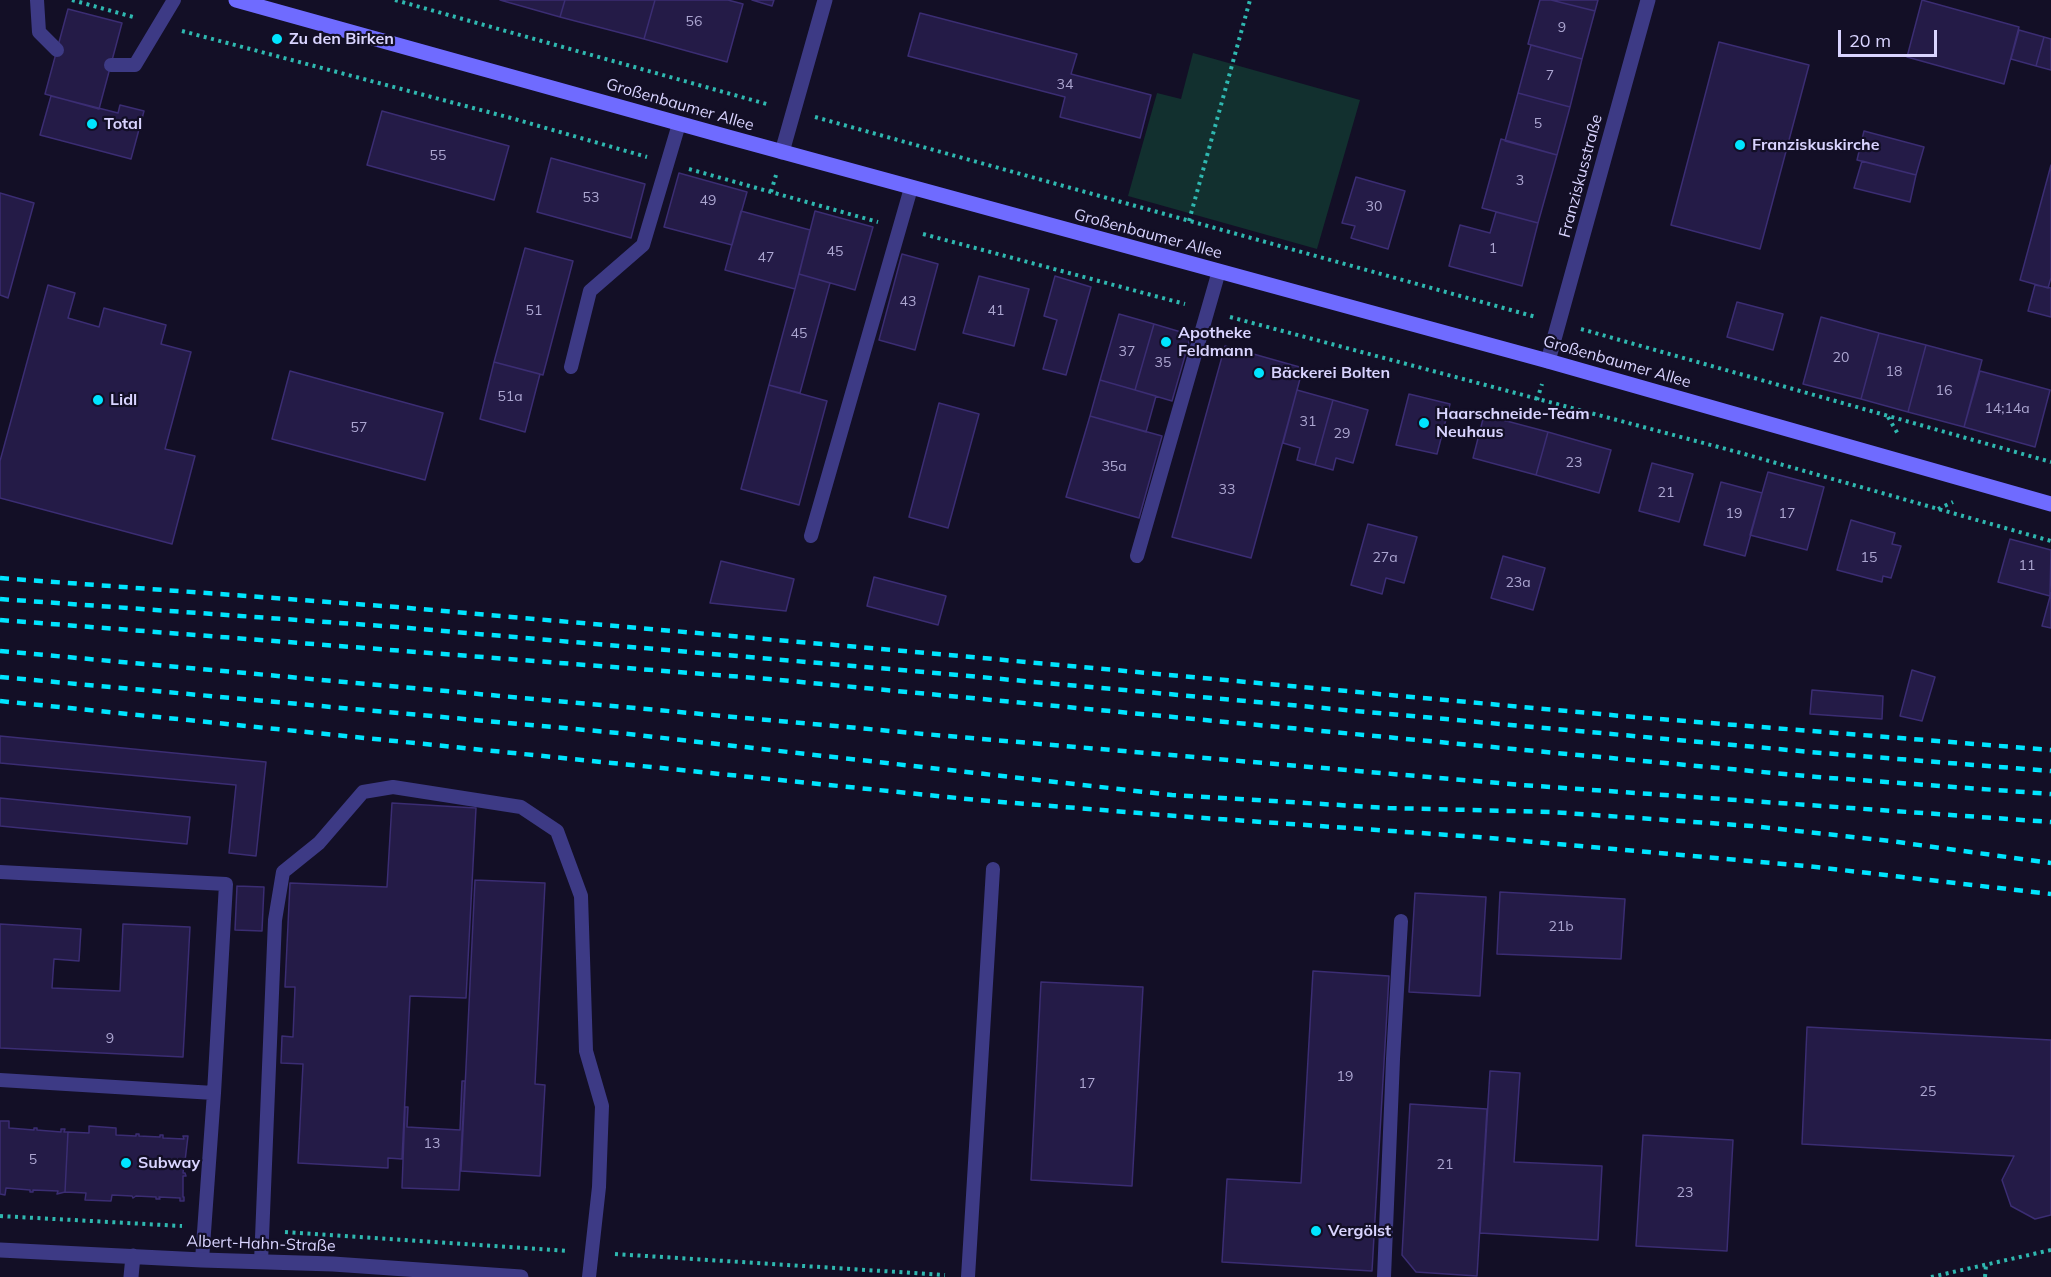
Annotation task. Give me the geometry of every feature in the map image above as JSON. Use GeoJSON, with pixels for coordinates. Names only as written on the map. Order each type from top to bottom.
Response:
{"type":"FeatureCollection","features":[{"type":"Feature","properties":{"kind":"main road","name":"Großenbaumer Allee"},"geometry":{"type":"LineString","coordinates":[[236,0],[910,188],[1548,361],[2051,504]]}},
{"type":"Feature","properties":{"kind":"street"},"geometry":{"type":"LineString","coordinates":[[782,152],[825,0]]}},
{"type":"Feature","properties":{"kind":"street","name":"Franziskusstraße"},"geometry":{"type":"LineString","coordinates":[[1548,361],[1648,0]]}},
{"type":"Feature","properties":{"kind":"street","name":"Albert-Hahn-Straße"},"geometry":{"type":"LineString","coordinates":[[0,1250],[333,1264],[521,1277]]}},
{"type":"Feature","properties":{"kind":"street"},"geometry":{"type":"LineString","coordinates":[[131,1277],[133,1256]]}},
{"type":"Feature","properties":{"kind":"lane"},"geometry":{"type":"LineString","coordinates":[[37,0],[39,32],[57,50]]}},
{"type":"Feature","properties":{"kind":"lane"},"geometry":{"type":"LineString","coordinates":[[111,65],[135,65],[174,0]]}},
{"type":"Feature","properties":{"kind":"lane"},"geometry":{"type":"LineString","coordinates":[[571,367],[590,291],[643,245],[679,124]]}},
{"type":"Feature","properties":{"kind":"lane"},"geometry":{"type":"LineString","coordinates":[[811,536],[910,188]]}},
{"type":"Feature","properties":{"kind":"lane"},"geometry":{"type":"LineString","coordinates":[[1137,556],[1219,272]]}},
{"type":"Feature","properties":{"kind":"lane"},"geometry":{"type":"LineString","coordinates":[[261,1262],[274,920],[283,872],[319,843],[363,792],[393,787],[521,807],[557,831],[581,896],[586,1051],[602,1106],[599,1187],[589,1277]]}},
{"type":"Feature","properties":{"kind":"lane"},"geometry":{"type":"LineString","coordinates":[[968,1277],[993,869]]}},
{"type":"Feature","properties":{"kind":"lane"},"geometry":{"type":"LineString","coordinates":[[0,872],[226,884],[202,1260]]}},
{"type":"Feature","properties":{"kind":"lane"},"geometry":{"type":"LineString","coordinates":[[1384,1277],[1401,921]]}},
{"type":"Feature","properties":{"kind":"lane"},"geometry":{"type":"LineString","coordinates":[[0,1080],[214,1093]]}},
{"type":"Feature","properties":{"kind":"path"},"geometry":{"type":"LineString","coordinates":[[72,0],[222,43],[511,118],[898,227],[1741,453],[2051,541]]}},
{"type":"Feature","properties":{"kind":"path"},"geometry":{"type":"LineString","coordinates":[[395,0],[2051,462]]}},
{"type":"Feature","properties":{"kind":"path"},"geometry":{"type":"LineString","coordinates":[[1189,221],[1250,0]]}},
{"type":"Feature","properties":{"kind":"path"},"geometry":{"type":"LineString","coordinates":[[0,1216],[205,1227]]}},
{"type":"Feature","properties":{"kind":"path"},"geometry":{"type":"LineString","coordinates":[[1930,1277],[2051,1250]]}},
{"type":"Feature","properties":{"kind":"path"},"geometry":{"type":"LineString","coordinates":[[1985,1277],[1986,1264]]}},
{"type":"Feature","properties":{"kind":"green space"},"geometry":{"type":"Polygon","coordinates":[[[1193,53],[1360,100],[1317,249],[1128,196],[1157,93],[1181,99],[1193,53]]]}},
{"type":"Feature","properties":{"kind":"building"},"geometry":{"type":"Polygon","coordinates":[[[500,0],[565,0],[560,17],[500,0]]]}},
{"type":"Feature","properties":{"kind":"building"},"geometry":{"type":"Polygon","coordinates":[[[565,0],[655,0],[644,39],[560,17],[565,0]]]}},
{"type":"Feature","properties":{"kind":"building"},"geometry":{"type":"Polygon","coordinates":[[[655,0],[728,0],[743,4],[727,62],[644,39],[655,0]]]}},
{"type":"Feature","properties":{"kind":"building"},"geometry":{"type":"Polygon","coordinates":[[[752,0],[774,0],[772,6],[752,0]]]}},
{"type":"Feature","properties":{"kind":"building"},"geometry":{"type":"Polygon","coordinates":[[[1540,0],[1551,0],[1595,11],[1582,59],[1528,44],[1540,0]]]}},
{"type":"Feature","properties":{"kind":"building"},"geometry":{"type":"Polygon","coordinates":[[[1551,0],[1598,0],[1595,11],[1551,0]]]}},
{"type":"Feature","properties":{"kind":"building"},"geometry":{"type":"Polygon","coordinates":[[[1922,0],[2019,27],[2004,84],[1907,57],[1922,0]]]}},
{"type":"Feature","properties":{"kind":"building"},"geometry":{"type":"Polygon","coordinates":[[[68,9],[122,23],[99,109],[45,94],[68,9]]]}},
{"type":"Feature","properties":{"kind":"building"},"geometry":{"type":"Polygon","coordinates":[[[920,13],[1077,54],[1071,74],[1151,95],[1140,138],[1060,117],[1065,97],[908,56],[920,13]]]}},
{"type":"Feature","properties":{"kind":"building"},"geometry":{"type":"Polygon","coordinates":[[[2019,30],[2044,37],[2036,66],[2011,59],[2019,30]]]}},
{"type":"Feature","properties":{"kind":"building"},"geometry":{"type":"Polygon","coordinates":[[[2044,37],[2051,39],[2051,70],[2036,66],[2044,37]]]}},
{"type":"Feature","properties":{"kind":"building","name":"Franziskuskirche"},"geometry":{"type":"Polygon","coordinates":[[[1719,42],[1809,65],[1760,249],[1671,225],[1719,42]]]}},
{"type":"Feature","properties":{"kind":"building"},"geometry":{"type":"Polygon","coordinates":[[[1531,45],[1582,59],[1570,107],[1518,93],[1531,45]]]}},
{"type":"Feature","properties":{"kind":"building"},"geometry":{"type":"Polygon","coordinates":[[[1518,93],[1570,107],[1557,155],[1505,141],[1518,93]]]}},
{"type":"Feature","properties":{"kind":"building","name":"Total"},"geometry":{"type":"Polygon","coordinates":[[[51,96],[118,113],[120,105],[144,111],[131,159],[40,135],[51,96]]]}},
{"type":"Feature","properties":{"kind":"building"},"geometry":{"type":"Polygon","coordinates":[[[382,111],[509,146],[494,200],[367,165],[382,111]]]}},
{"type":"Feature","properties":{"kind":"building"},"geometry":{"type":"Polygon","coordinates":[[[1864,131],[1924,147],[1916,175],[1857,160],[1864,131]]]}},
{"type":"Feature","properties":{"kind":"building"},"geometry":{"type":"Polygon","coordinates":[[[1501,139],[1557,155],[1538,223],[1482,208],[1501,139]]]}},
{"type":"Feature","properties":{"kind":"building"},"geometry":{"type":"Polygon","coordinates":[[[551,158],[645,184],[631,238],[537,212],[551,158]]]}},
{"type":"Feature","properties":{"kind":"building"},"geometry":{"type":"Polygon","coordinates":[[[1862,161],[1916,175],[1910,202],[1854,188],[1862,161]]]}},
{"type":"Feature","properties":{"kind":"building"},"geometry":{"type":"Polygon","coordinates":[[[2051,165],[2051,278],[2048,288],[2020,280],[2051,165]]]}},
{"type":"Feature","properties":{"kind":"building"},"geometry":{"type":"Polygon","coordinates":[[[679,173],[747,192],[732,245],[664,227],[679,173]]]}},
{"type":"Feature","properties":{"kind":"building"},"geometry":{"type":"Polygon","coordinates":[[[1356,177],[1405,191],[1388,249],[1351,238],[1355,226],[1342,223],[1356,177]]]}},
{"type":"Feature","properties":{"kind":"building"},"geometry":{"type":"Polygon","coordinates":[[[0,193],[34,203],[8,298],[0,295],[0,193]]]}},
{"type":"Feature","properties":{"kind":"building"},"geometry":{"type":"Polygon","coordinates":[[[741,211],[810,230],[795,289],[725,270],[741,211]]]}},
{"type":"Feature","properties":{"kind":"building"},"geometry":{"type":"Polygon","coordinates":[[[815,211],[873,227],[855,290],[799,274],[815,211]]]}},
{"type":"Feature","properties":{"kind":"building"},"geometry":{"type":"Polygon","coordinates":[[[1496,212],[1538,223],[1522,286],[1449,266],[1460,225],[1490,233],[1496,212]]]}},
{"type":"Feature","properties":{"kind":"building"},"geometry":{"type":"Polygon","coordinates":[[[525,248],[573,261],[543,375],[494,362],[525,248]]]}},
{"type":"Feature","properties":{"kind":"building"},"geometry":{"type":"Polygon","coordinates":[[[902,254],[938,264],[915,350],[879,340],[902,254]]]}},
{"type":"Feature","properties":{"kind":"building"},"geometry":{"type":"Polygon","coordinates":[[[799,274],[830,283],[800,393],[769,385],[799,274]]]}},
{"type":"Feature","properties":{"kind":"building"},"geometry":{"type":"Polygon","coordinates":[[[979,276],[1029,289],[1014,346],[963,333],[979,276]]]}},
{"type":"Feature","properties":{"kind":"building"},"geometry":{"type":"Polygon","coordinates":[[[1055,276],[1091,287],[1066,375],[1043,369],[1057,320],[1044,316],[1055,276]]]}},
{"type":"Feature","properties":{"kind":"building","name":"Lidl"},"geometry":{"type":"Polygon","coordinates":[[[48,285],[75,293],[68,318],[99,327],[104,308],[166,325],[161,344],[191,352],[165,449],[195,456],[172,544],[0,498],[0,461],[48,285]]]}},
{"type":"Feature","properties":{"kind":"building"},"geometry":{"type":"Polygon","coordinates":[[[2035,285],[2051,288],[2051,317],[2028,311],[2035,285]]]}},
{"type":"Feature","properties":{"kind":"building"},"geometry":{"type":"Polygon","coordinates":[[[1737,302],[1783,314],[1773,350],[1727,337],[1737,302]]]}},
{"type":"Feature","properties":{"kind":"building"},"geometry":{"type":"Polygon","coordinates":[[[1119,314],[1154,324],[1135,390],[1100,380],[1119,314]]]}},
{"type":"Feature","properties":{"kind":"building"},"geometry":{"type":"Polygon","coordinates":[[[1821,317],[1879,333],[1861,399],[1803,384],[1821,317]]]}},
{"type":"Feature","properties":{"kind":"building"},"geometry":{"type":"Polygon","coordinates":[[[1154,324],[1191,335],[1172,401],[1135,390],[1154,324]]]}},
{"type":"Feature","properties":{"kind":"building"},"geometry":{"type":"Polygon","coordinates":[[[1879,333],[1926,345],[1908,412],[1861,399],[1879,333]]]}},
{"type":"Feature","properties":{"kind":"building"},"geometry":{"type":"Polygon","coordinates":[[[1926,345],[1982,360],[1964,427],[1908,412],[1926,345]]]}},
{"type":"Feature","properties":{"kind":"building"},"geometry":{"type":"Polygon","coordinates":[[[1225,346],[1303,368],[1251,558],[1172,537],[1225,346]]]}},
{"type":"Feature","properties":{"kind":"building"},"geometry":{"type":"Polygon","coordinates":[[[494,362],[540,374],[525,432],[480,419],[494,362]]]}},
{"type":"Feature","properties":{"kind":"building"},"geometry":{"type":"Polygon","coordinates":[[[290,371],[443,413],[425,480],[272,439],[290,371]]]}},
{"type":"Feature","properties":{"kind":"building"},"geometry":{"type":"Polygon","coordinates":[[[1980,371],[2050,390],[2035,447],[1964,427],[1980,371]]]}},
{"type":"Feature","properties":{"kind":"building"},"geometry":{"type":"Polygon","coordinates":[[[1100,380],[1156,396],[1146,432],[1090,416],[1100,380]]]}},
{"type":"Feature","properties":{"kind":"building"},"geometry":{"type":"Polygon","coordinates":[[[769,385],[827,401],[799,505],[741,489],[769,385]]]}},
{"type":"Feature","properties":{"kind":"building"},"geometry":{"type":"Polygon","coordinates":[[[1297,390],[1333,400],[1315,465],[1297,460],[1300,448],[1283,443],[1297,390]]]}},
{"type":"Feature","properties":{"kind":"building"},"geometry":{"type":"Polygon","coordinates":[[[1409,394],[1450,404],[1437,454],[1396,445],[1409,394]]]}},
{"type":"Feature","properties":{"kind":"building"},"geometry":{"type":"Polygon","coordinates":[[[1333,400],[1368,410],[1353,463],[1336,458],[1333,470],[1315,465],[1333,400]]]}},
{"type":"Feature","properties":{"kind":"building"},"geometry":{"type":"Polygon","coordinates":[[[939,403],[979,414],[948,528],[909,517],[939,403]]]}},
{"type":"Feature","properties":{"kind":"building"},"geometry":{"type":"Polygon","coordinates":[[[1484,415],[1548,432],[1536,475],[1473,458],[1484,415]]]}},
{"type":"Feature","properties":{"kind":"building"},"geometry":{"type":"Polygon","coordinates":[[[1090,416],[1162,436],[1139,518],[1066,497],[1090,416]]]}},
{"type":"Feature","properties":{"kind":"building"},"geometry":{"type":"Polygon","coordinates":[[[1548,432],[1611,450],[1599,493],[1536,475],[1548,432]]]}},
{"type":"Feature","properties":{"kind":"building"},"geometry":{"type":"Polygon","coordinates":[[[1652,463],[1693,474],[1679,522],[1639,511],[1652,463]]]}},
{"type":"Feature","properties":{"kind":"building"},"geometry":{"type":"Polygon","coordinates":[[[1768,472],[1824,487],[1807,550],[1750,535],[1768,472]]]}},
{"type":"Feature","properties":{"kind":"building"},"geometry":{"type":"Polygon","coordinates":[[[1721,482],[1762,493],[1745,556],[1704,545],[1721,482]]]}},
{"type":"Feature","properties":{"kind":"building"},"geometry":{"type":"Polygon","coordinates":[[[1851,520],[1895,533],[1892,544],[1901,546],[1891,578],[1883,576],[1882,582],[1837,570],[1851,520]]]}},
{"type":"Feature","properties":{"kind":"building"},"geometry":{"type":"Polygon","coordinates":[[[1368,524],[1417,537],[1404,583],[1386,578],[1382,594],[1351,585],[1368,524]]]}},
{"type":"Feature","properties":{"kind":"building"},"geometry":{"type":"Polygon","coordinates":[[[2010,539],[2051,550],[2050,596],[1998,582],[2010,539]]]}},
{"type":"Feature","properties":{"kind":"building"},"geometry":{"type":"Polygon","coordinates":[[[1503,556],[1545,568],[1533,610],[1491,598],[1503,556]]]}},
{"type":"Feature","properties":{"kind":"building"},"geometry":{"type":"Polygon","coordinates":[[[721,561],[794,579],[786,611],[710,603],[721,561]]]}},
{"type":"Feature","properties":{"kind":"building"},"geometry":{"type":"Polygon","coordinates":[[[874,577],[946,596],[938,625],[867,606],[874,577]]]}},
{"type":"Feature","properties":{"kind":"building"},"geometry":{"type":"Polygon","coordinates":[[[2051,593],[2051,628],[2042,626],[2051,593]]]}},
{"type":"Feature","properties":{"kind":"building"},"geometry":{"type":"Polygon","coordinates":[[[1912,670],[1935,677],[1922,721],[1900,716],[1912,670]]]}},
{"type":"Feature","properties":{"kind":"building"},"geometry":{"type":"Polygon","coordinates":[[[1812,690],[1883,696],[1882,719],[1810,714],[1812,690]]]}},
{"type":"Feature","properties":{"kind":"building"},"geometry":{"type":"Polygon","coordinates":[[[0,736],[266,762],[256,856],[229,853],[236,785],[0,763],[0,736]]]}},
{"type":"Feature","properties":{"kind":"building"},"geometry":{"type":"Polygon","coordinates":[[[0,798],[190,817],[187,844],[0,826],[0,798]]]}},
{"type":"Feature","properties":{"kind":"building"},"geometry":{"type":"Polygon","coordinates":[[[392,803],[476,808],[466,998],[410,996],[402,1159],[388,1158],[388,1168],[298,1163],[303,1064],[281,1063],[282,1036],[293,1037],[295,987],[285,987],[290,883],[387,887],[392,803]]]}},
{"type":"Feature","properties":{"kind":"building"},"geometry":{"type":"Polygon","coordinates":[[[475,880],[545,883],[535,1084],[545,1085],[540,1176],[461,1171],[475,880]]]}},
{"type":"Feature","properties":{"kind":"building"},"geometry":{"type":"Polygon","coordinates":[[[237,886],[264,887],[262,931],[235,930],[237,886]]]}},
{"type":"Feature","properties":{"kind":"building"},"geometry":{"type":"Polygon","coordinates":[[[1500,892],[1625,899],[1621,959],[1497,954],[1500,892]]]}},
{"type":"Feature","properties":{"kind":"building"},"geometry":{"type":"Polygon","coordinates":[[[1415,893],[1486,897],[1480,996],[1409,992],[1415,893]]]}},
{"type":"Feature","properties":{"kind":"building"},"geometry":{"type":"Polygon","coordinates":[[[0,924],[81,929],[79,961],[54,959],[52,988],[120,991],[123,924],[190,927],[183,1057],[0,1048],[0,924]]]}},
{"type":"Feature","properties":{"kind":"building"},"geometry":{"type":"Polygon","coordinates":[[[1313,971],[1389,976],[1372,1271],[1222,1262],[1227,1179],[1301,1183],[1313,971]]]}},
{"type":"Feature","properties":{"kind":"building"},"geometry":{"type":"Polygon","coordinates":[[[1041,982],[1143,987],[1132,1186],[1031,1180],[1041,982]]]}},
{"type":"Feature","properties":{"kind":"building"},"geometry":{"type":"Polygon","coordinates":[[[1807,1027],[2051,1040],[2051,1215],[2035,1219],[2011,1206],[2002,1180],[2014,1156],[1802,1144],[1807,1027]]]}},
{"type":"Feature","properties":{"kind":"building"},"geometry":{"type":"Polygon","coordinates":[[[1490,1071],[1520,1073],[1514,1162],[1602,1166],[1598,1240],[1480,1233],[1490,1071]]]}},
{"type":"Feature","properties":{"kind":"building"},"geometry":{"type":"Polygon","coordinates":[[[462,1081],[465,1081],[459,1190],[402,1188],[405,1107],[408,1107],[407,1127],[460,1130],[462,1081]]]}},
{"type":"Feature","properties":{"kind":"building"},"geometry":{"type":"Polygon","coordinates":[[[1410,1104],[1487,1109],[1477,1276],[1416,1272],[1402,1255],[1410,1104]]]}},
{"type":"Feature","properties":{"kind":"building"},"geometry":{"type":"Polygon","coordinates":[[[0,1121],[9,1121],[9,1128],[34,1130],[37,1128],[37,1130],[61,1132],[61,1129],[65,1129],[64,1132],[68,1132],[65,1192],[57,1194],[58,1191],[33,1190],[30,1192],[30,1190],[6,1188],[5,1195],[0,1194],[0,1121]]]}},
{"type":"Feature","properties":{"kind":"building","name":"Subway"},"geometry":{"type":"Polygon","coordinates":[[[89,1126],[116,1128],[116,1135],[136,1136],[139,1134],[139,1136],[160,1137],[163,1135],[163,1138],[184,1139],[183,1136],[188,1136],[183,1173],[186,1176],[183,1176],[184,1201],[180,1201],[180,1198],[159,1197],[160,1199],[156,1199],[156,1197],[136,1196],[133,1198],[132,1196],[112,1195],[111,1201],[85,1200],[86,1193],[65,1192],[68,1132],[89,1133],[89,1126]]]}},
{"type":"Feature","properties":{"kind":"building"},"geometry":{"type":"Polygon","coordinates":[[[1643,1135],[1733,1140],[1727,1251],[1636,1246],[1643,1135]]]}},
{"type":"Feature","properties":{"kind":"railway"},"geometry":{"type":"LineString","coordinates":[[0,578],[397,607],[1622,716],[2051,750]]}},
{"type":"Feature","properties":{"kind":"railway"},"geometry":{"type":"LineString","coordinates":[[0,599],[397,627],[1822,753],[2051,771]]}},
{"type":"Feature","properties":{"kind":"railway"},"geometry":{"type":"LineString","coordinates":[[0,620],[769,679],[1817,777],[2051,794]]}},
{"type":"Feature","properties":{"kind":"railway"},"geometry":{"type":"LineString","coordinates":[[0,651],[1522,785],[2051,822]]}},
{"type":"Feature","properties":{"kind":"railway"},"geometry":{"type":"LineString","coordinates":[[0,677],[619,733],[1172,795],[1389,808],[1551,812],[1752,826],[1890,841],[2051,863]]}},
{"type":"Feature","properties":{"kind":"railway"},"geometry":{"type":"LineString","coordinates":[[0,701],[977,800],[1478,837],[1807,866],[2051,894]]}},
{"type":"Feature","properties":{"kind":"place","name":"Zu den Birken"},"geometry":{"type":"Point","coordinates":[277,39]}},
{"type":"Feature","properties":{"kind":"place","name":"Total"},"geometry":{"type":"Point","coordinates":[92,124]}},
{"type":"Feature","properties":{"kind":"place","name":"Franziskuskirche"},"geometry":{"type":"Point","coordinates":[1740,145]}},
{"type":"Feature","properties":{"kind":"place","name":"Apotheke Feldmann"},"geometry":{"type":"Point","coordinates":[1166,342]}},
{"type":"Feature","properties":{"kind":"place","name":"Bäckerei Bolten"},"geometry":{"type":"Point","coordinates":[1259,373]}},
{"type":"Feature","properties":{"kind":"place","name":"Lidl"},"geometry":{"type":"Point","coordinates":[98,400]}},
{"type":"Feature","properties":{"kind":"place","name":"Haarschneide-Team Neuhaus"},"geometry":{"type":"Point","coordinates":[1424,423]}},
{"type":"Feature","properties":{"kind":"place","name":"Subway"},"geometry":{"type":"Point","coordinates":[126,1163]}},
{"type":"Feature","properties":{"kind":"place","name":"Vergölst"},"geometry":{"type":"Point","coordinates":[1316,1231]}}]}
